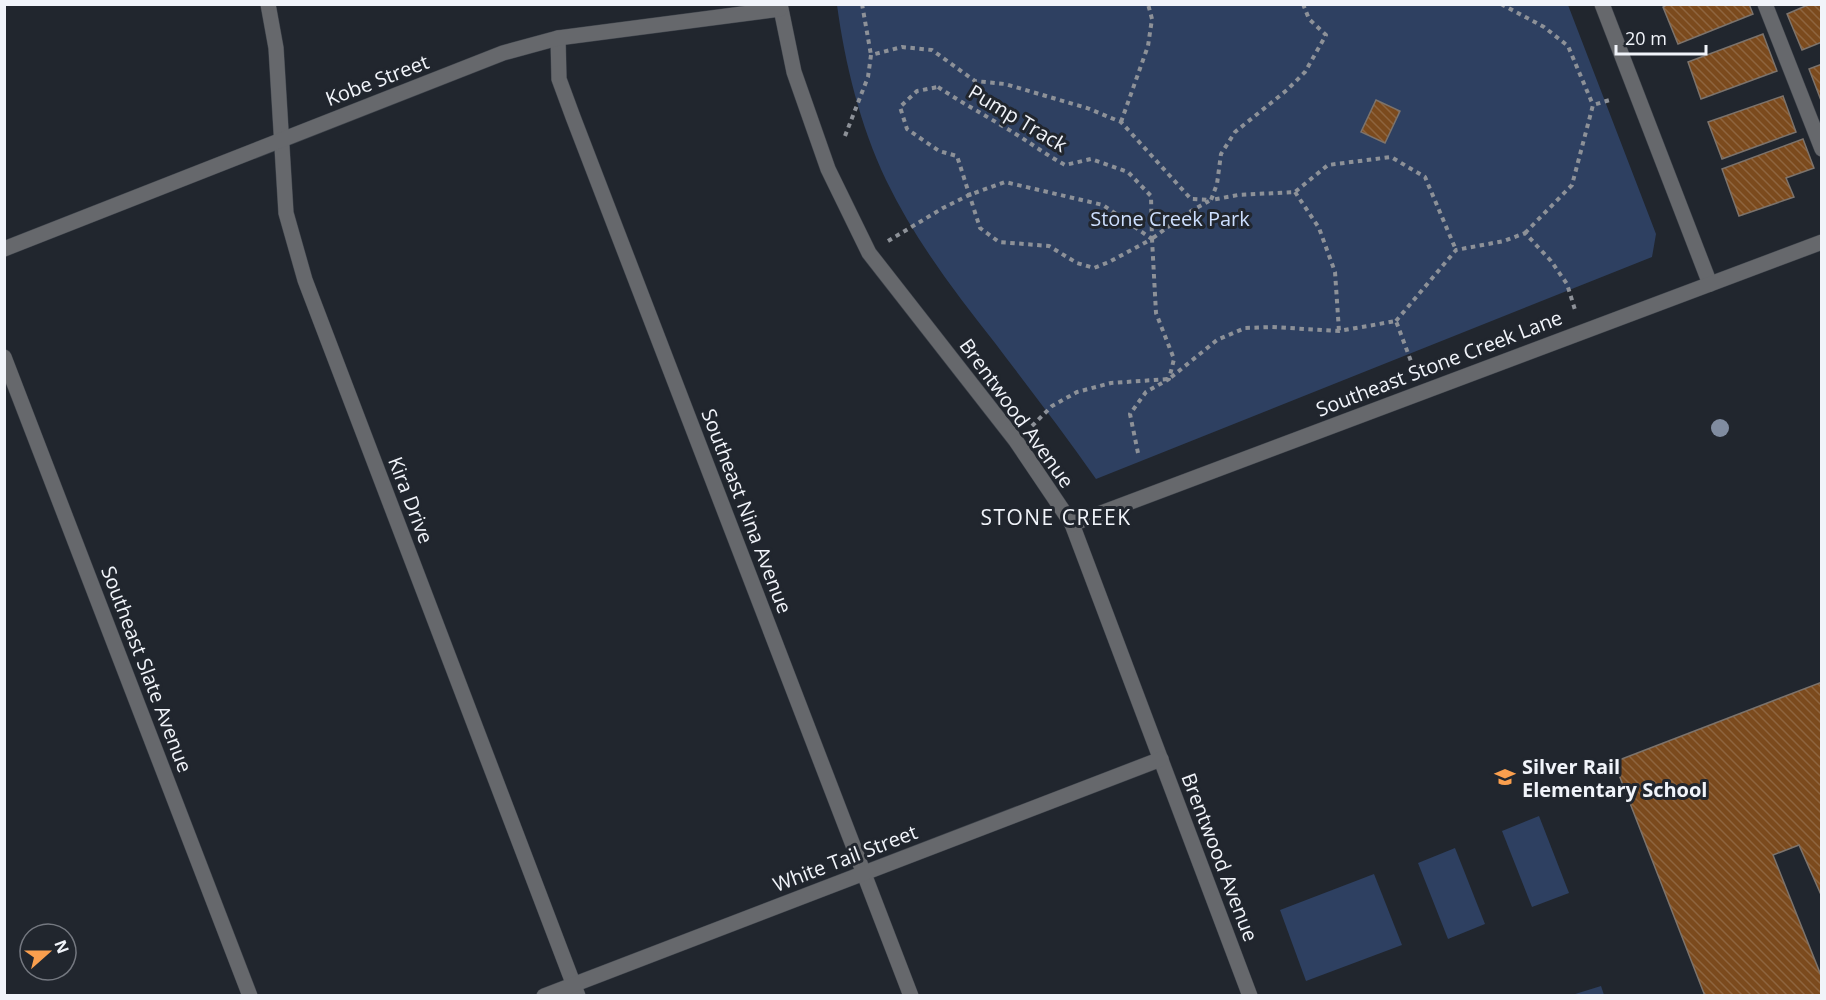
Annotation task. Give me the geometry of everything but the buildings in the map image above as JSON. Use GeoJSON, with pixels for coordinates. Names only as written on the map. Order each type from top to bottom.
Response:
{"type":"FeatureCollection","features":[{"type":"Feature","properties":{"kind":"street","name":"Kira Drive"},"geometry":{"type":"LineString","coordinates":[[268,4],[276,48],[286,213],[305,280],[576,990]]}},
{"type":"Feature","properties":{"kind":"street"},"geometry":{"type":"LineString","coordinates":[[1602,4],[1710,284]]}},
{"type":"Feature","properties":{"kind":"street"},"geometry":{"type":"LineString","coordinates":[[1765,4],[1821,149]]}},
{"type":"Feature","properties":{"kind":"street","name":"Kobe Street"},"geometry":{"type":"LineString","coordinates":[[4,249],[502,53],[558,38],[780,7]]}},
{"type":"Feature","properties":{"kind":"street","name":"Brentwood Avenue"},"geometry":{"type":"LineString","coordinates":[[780,7],[794,72],[828,169],[869,253],[1016,441],[1072,524],[1250,996]]}},
{"type":"Feature","properties":{"kind":"street","name":"Southeast Nina Avenue"},"geometry":{"type":"LineString","coordinates":[[558,38],[559,79],[573,117],[911,996]]}},
{"type":"Feature","properties":{"kind":"street","name":"Southeast Stone Creek Lane"},"geometry":{"type":"LineString","coordinates":[[1072,524],[1821,242]]}},
{"type":"Feature","properties":{"kind":"street","name":"Southeast Slate Avenue"},"geometry":{"type":"LineString","coordinates":[[4,357],[249,996]]}},
{"type":"Feature","properties":{"kind":"street","name":"White Tail Street"},"geometry":{"type":"LineString","coordinates":[[544,996],[576,990],[864,873],[1161,759]]}},
{"type":"Feature","properties":{"kind":"path"},"geometry":{"type":"LineString","coordinates":[[845,136],[868,77],[871,55],[862,4]]}},
{"type":"Feature","properties":{"kind":"path"},"geometry":{"type":"LineString","coordinates":[[1121,122],[1148,46],[1152,19],[1148,4]]}},
{"type":"Feature","properties":{"kind":"path"},"geometry":{"type":"LineString","coordinates":[[1152,239],[1184,214],[1211,200],[1217,184],[1221,154],[1235,132],[1287,90],[1305,72],[1326,35],[1309,19],[1303,4]]}},
{"type":"Feature","properties":{"kind":"path"},"geometry":{"type":"LineString","coordinates":[[1138,453],[1130,414],[1146,392],[1169,379],[1217,340],[1245,328],[1272,327],[1340,331],[1396,321],[1456,250],[1504,241],[1525,233],[1572,185],[1593,105],[1568,46],[1544,27],[1501,4]]}},
{"type":"Feature","properties":{"kind":"path"},"geometry":{"type":"LineString","coordinates":[[871,55],[902,47],[932,50],[975,81],[1005,84],[1087,108],[1121,122],[1191,199],[1211,200],[1239,195],[1295,192],[1328,165],[1391,157],[1425,177],[1456,250]]}},
{"type":"Feature","properties":{"kind":"path","name":"Pump Track"},"geometry":{"type":"LineString","coordinates":[[938,87],[1065,165],[1091,159],[1128,172],[1151,196],[1152,239],[1094,268],[1077,263],[1049,246],[999,242],[980,228],[969,195],[957,156],[939,151],[907,129],[900,107],[917,91],[938,87]]}},
{"type":"Feature","properties":{"kind":"path"},"geometry":{"type":"LineString","coordinates":[[1593,105],[1613,99]]}},
{"type":"Feature","properties":{"kind":"path"},"geometry":{"type":"LineString","coordinates":[[869,253],[943,208],[969,195],[1005,182],[1102,205],[1152,239]]}},
{"type":"Feature","properties":{"kind":"path"},"geometry":{"type":"LineString","coordinates":[[1295,192],[1319,228],[1335,272],[1340,331]]}},
{"type":"Feature","properties":{"kind":"path"},"geometry":{"type":"LineString","coordinates":[[1525,233],[1551,261],[1566,284],[1582,332]]}},
{"type":"Feature","properties":{"kind":"path"},"geometry":{"type":"LineString","coordinates":[[1152,239],[1156,312],[1174,359],[1169,379]]}},
{"type":"Feature","properties":{"kind":"path"},"geometry":{"type":"LineString","coordinates":[[1396,321],[1422,392]]}},
{"type":"Feature","properties":{"kind":"path"},"geometry":{"type":"LineString","coordinates":[[1016,441],[1052,406],[1077,392],[1111,383],[1169,379]]}},
{"type":"Feature","properties":{"kind":"green space","name":"Stone Creek Park"},"geometry":{"type":"Polygon","coordinates":[[[837,5],[1568,5],[1656,234],[1652,257],[1096,479],[950,284],[922,244],[897,202],[868,138],[861,116],[844,50],[837,5]]]}},
{"type":"Feature","properties":{"kind":"green space"},"geometry":{"type":"Polygon","coordinates":[[[1539,816],[1569,893],[1532,907],[1502,831],[1539,816]]]}},
{"type":"Feature","properties":{"kind":"green space"},"geometry":{"type":"Polygon","coordinates":[[[1455,848],[1485,924],[1448,939],[1418,863],[1455,848]]]}},
{"type":"Feature","properties":{"kind":"green space"},"geometry":{"type":"Polygon","coordinates":[[[1374,874],[1402,945],[1306,981],[1280,910],[1374,874]]]}},
{"type":"Feature","properties":{"kind":"green space"},"geometry":{"type":"Polygon","coordinates":[[[1601,986],[1604,995],[1572,995],[1601,986]]]}},
{"type":"Feature","properties":{"kind":"place","name":"Silver Rail Elementary School"},"geometry":{"type":"Point","coordinates":[1505,777]}},
{"type":"Feature","properties":{"kind":"district","name":"STONE CREEK"},"geometry":{"type":"Point","coordinates":[1056,517]}}]}
